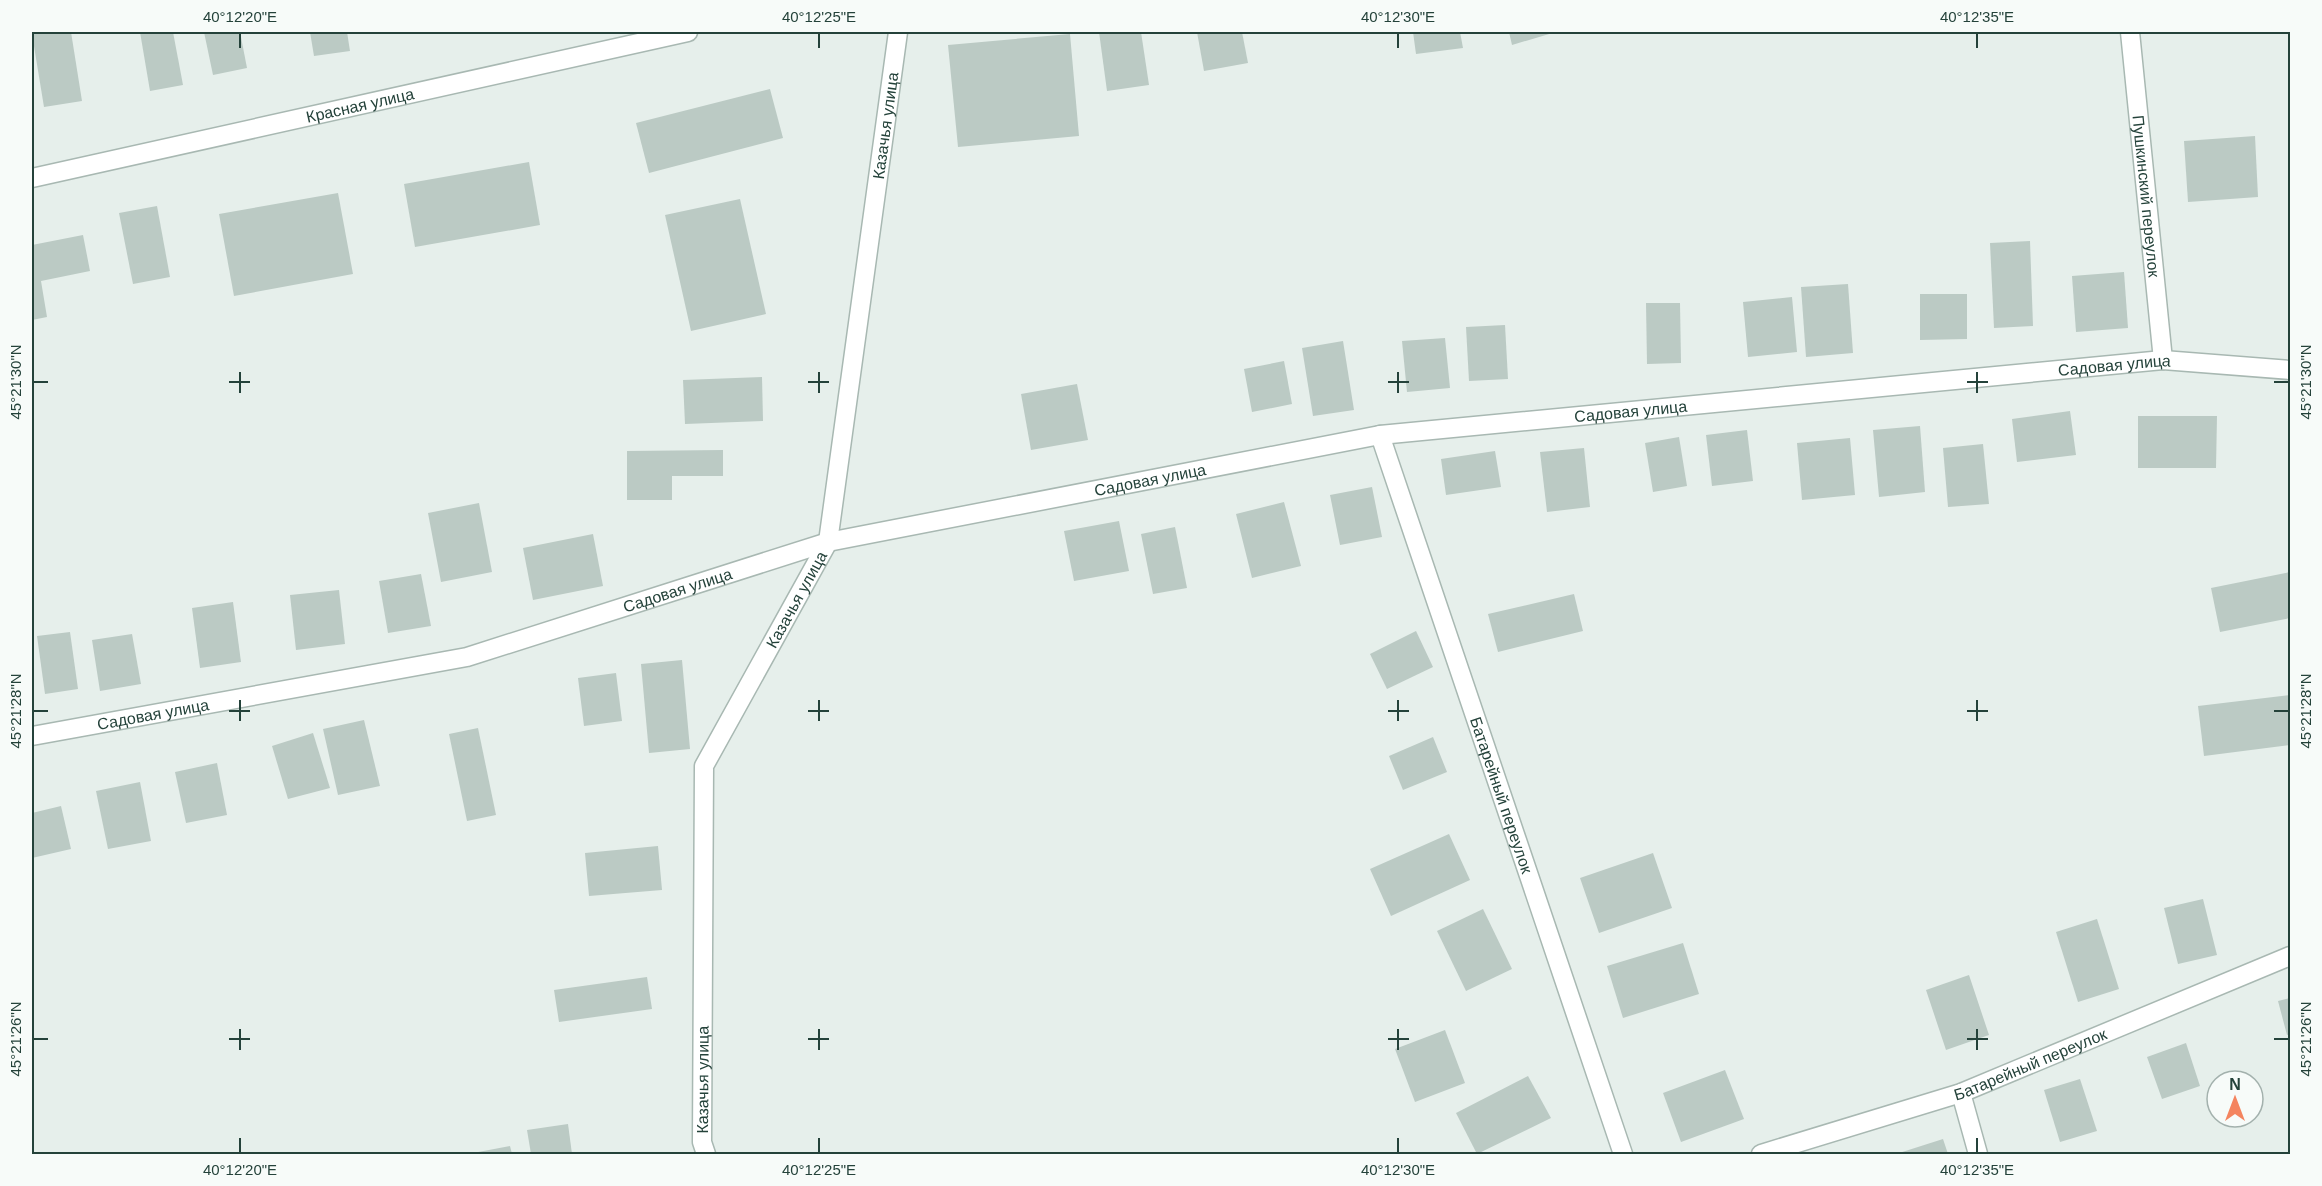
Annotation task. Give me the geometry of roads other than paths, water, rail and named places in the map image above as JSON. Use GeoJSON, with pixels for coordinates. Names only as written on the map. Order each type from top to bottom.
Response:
{"type":"FeatureCollection","features":[{"type":"Feature","properties":{"kind":"street","name":"Красная улица"},"geometry":{"type":"LineString","coordinates":[[32,178],[688,32]]}},
{"type":"Feature","properties":{"kind":"street","name":"Казачья улица"},"geometry":{"type":"LineString","coordinates":[[702,1150],[704,766],[828,542],[898,32]]}},
{"type":"Feature","properties":{"kind":"street","name":"Пушкинский переулок"},"geometry":{"type":"LineString","coordinates":[[2130,32],[2163,360]]}},
{"type":"Feature","properties":{"kind":"street","name":"Садовая улица"},"geometry":{"type":"LineString","coordinates":[[32,736],[467,657],[828,542],[1380,435],[2163,360],[2290,370]]}},
{"type":"Feature","properties":{"kind":"street","name":"Батарейный переулок"},"geometry":{"type":"LineString","coordinates":[[1380,435],[1623,1155]]}},
{"type":"Feature","properties":{"kind":"street","name":"Батарейный переулок"},"geometry":{"type":"LineString","coordinates":[[1761,1155],[1961,1093],[2290,956]]}},
{"type":"Feature","properties":{"kind":"street"},"geometry":{"type":"LineString","coordinates":[[1961,1093],[1978,1155]]}}]}
